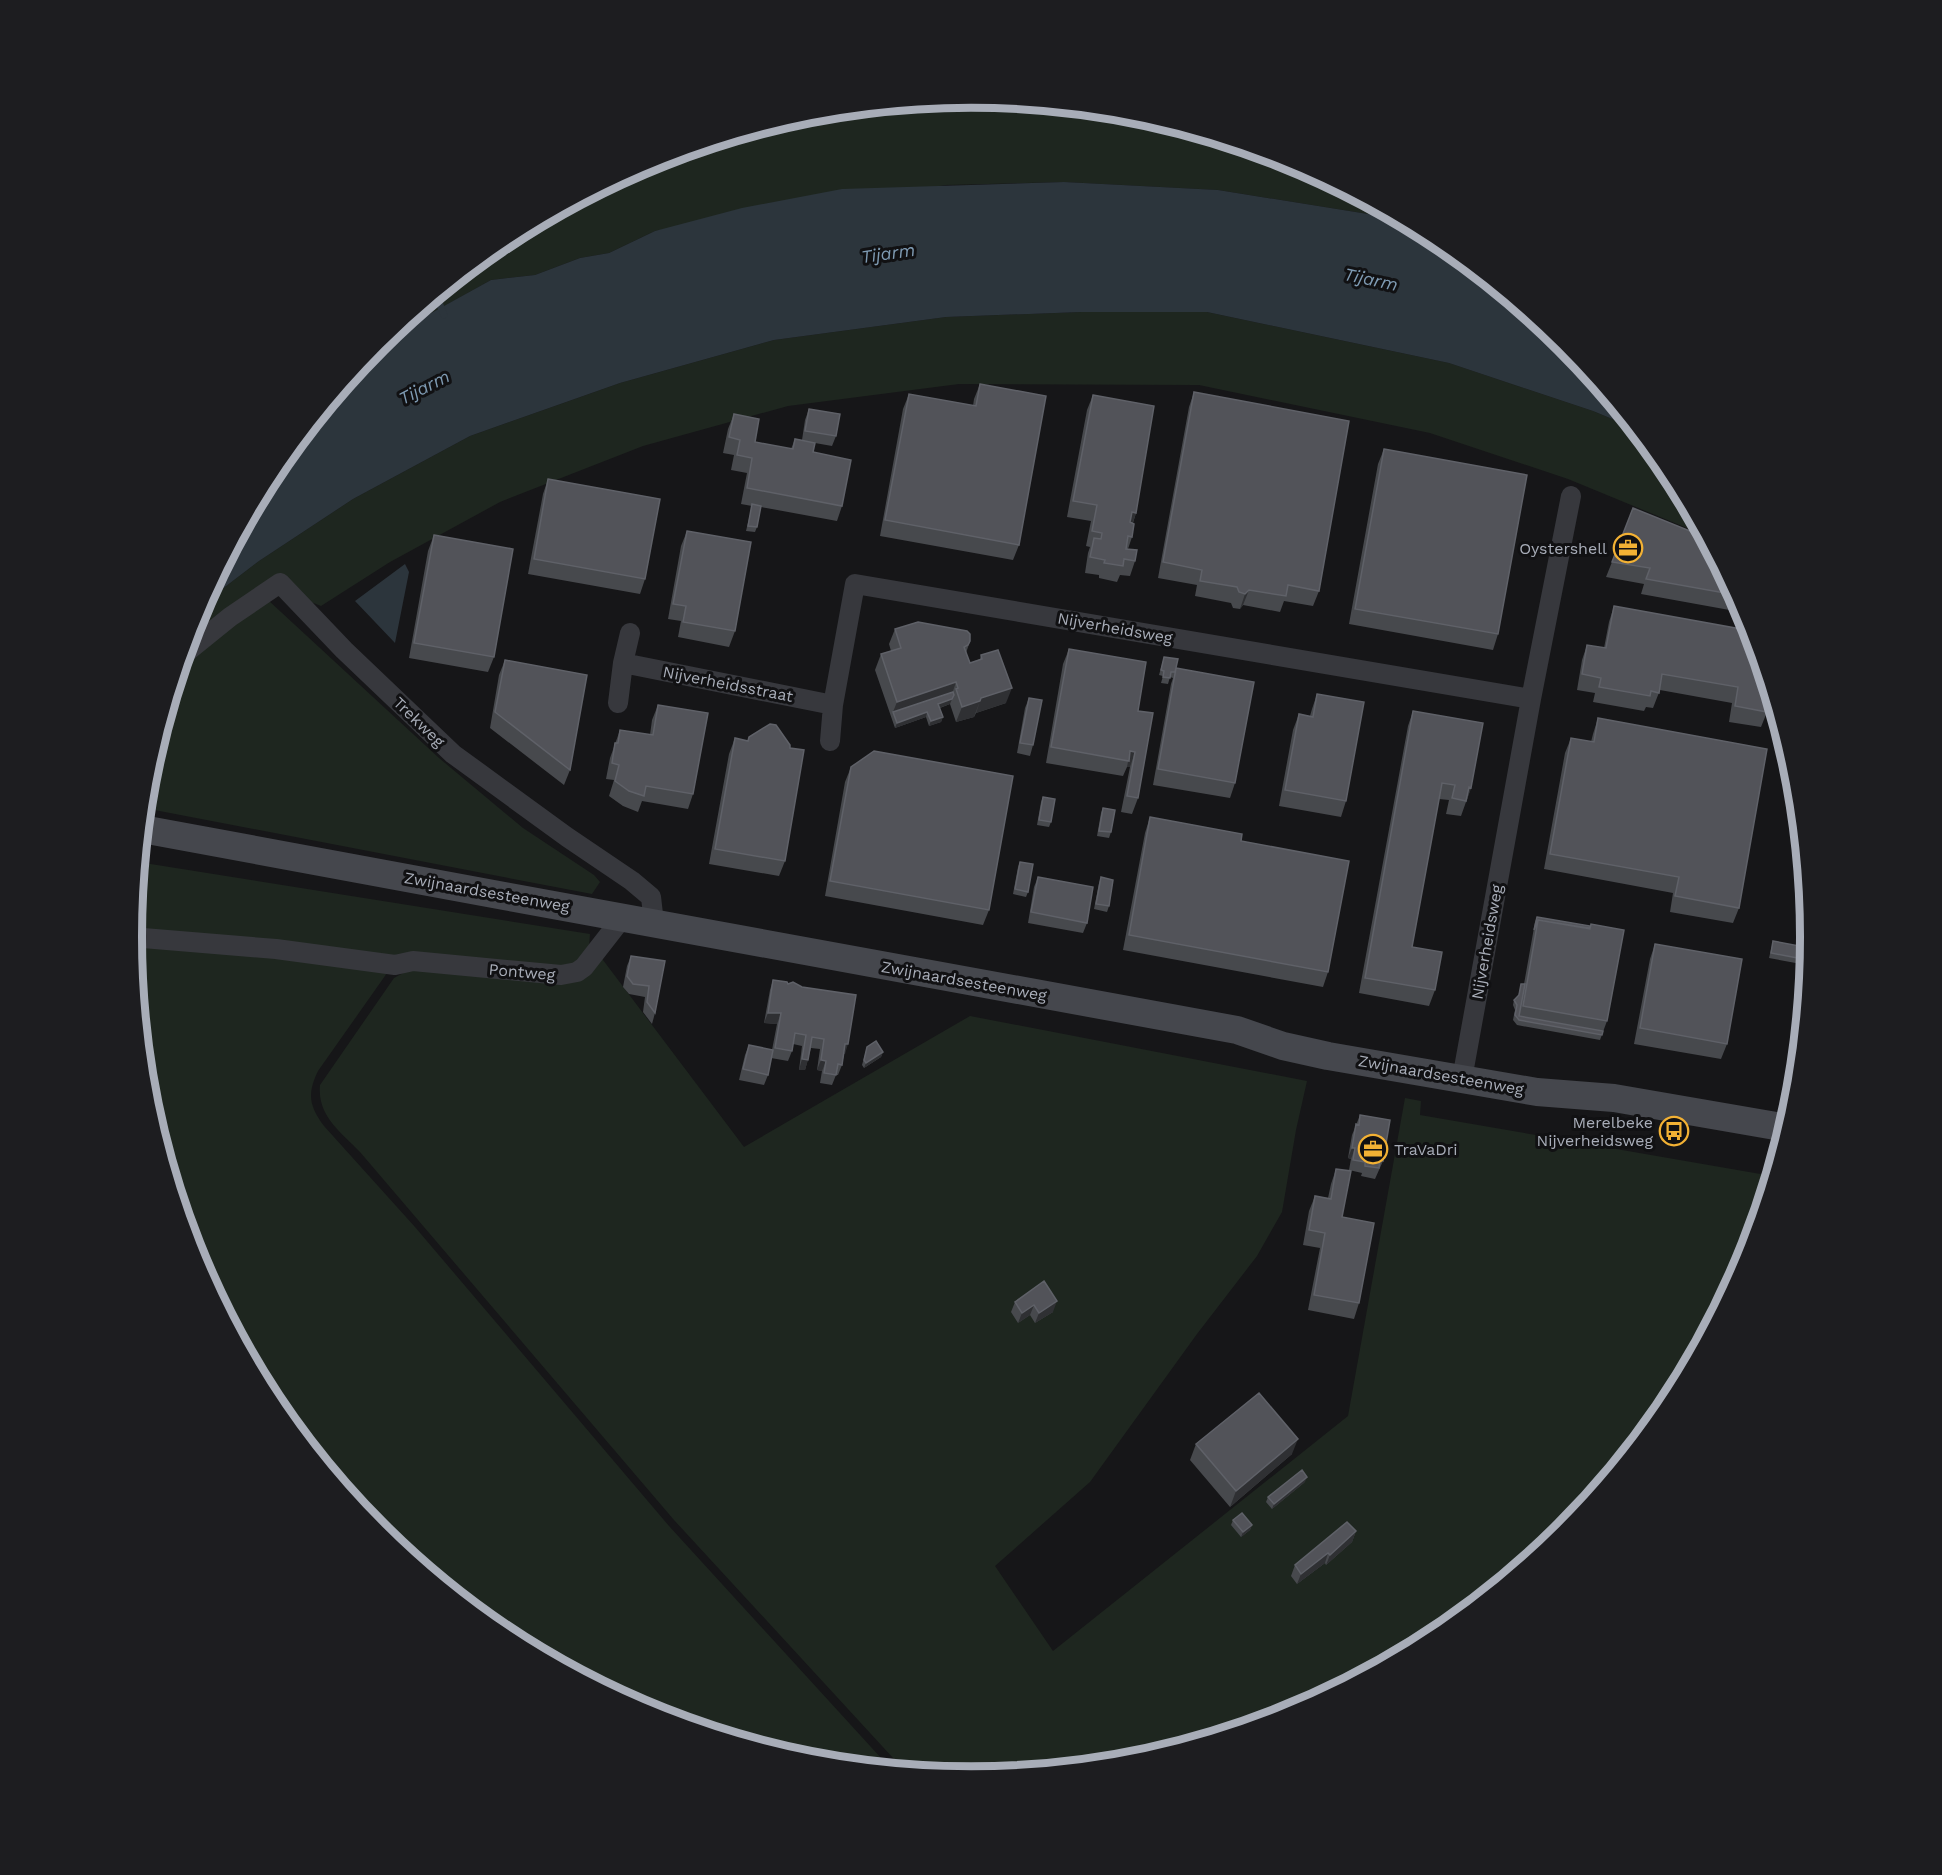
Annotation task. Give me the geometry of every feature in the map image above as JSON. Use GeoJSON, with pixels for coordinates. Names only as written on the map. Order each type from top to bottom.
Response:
{"type":"FeatureCollection","features":[{"type":"Feature","properties":{"kind":"main road","name":"Zwijnaardsesteenweg"},"geometry":{"type":"LineString","coordinates":[[149,831],[1237,1030],[1283,1046],[1317,1053],[1537,1092],[1614,1098],[1778,1126]]}},
{"type":"Feature","properties":{"kind":"street","name":"Nijverheidsweg"},"geometry":{"type":"LineString","coordinates":[[1462,1079],[1570,496]]}},
{"type":"Feature","properties":{"kind":"street","name":"Trekweg"},"geometry":{"type":"LineString","coordinates":[[196,645],[230,617],[280,584],[344,650],[453,754],[575,843],[632,881],[651,897],[654,923]]}},
{"type":"Feature","properties":{"kind":"street","name":"Nijverheidsweg"},"geometry":{"type":"LineString","coordinates":[[830,741],[833,705],[855,584],[1531,699]]}},
{"type":"Feature","properties":{"kind":"street"},"geometry":{"type":"LineString","coordinates":[[618,703],[623,663],[630,633]]}},
{"type":"Feature","properties":{"kind":"street","name":"Nijverheidsstraat"},"geometry":{"type":"LineString","coordinates":[[623,663],[833,705]]}},
{"type":"Feature","properties":{"kind":"street","name":"Pontweg"},"geometry":{"type":"LineString","coordinates":[[142,938],[326,955],[395,965],[413,962],[561,975],[584,967],[623,917]]}},
{"type":"Feature","properties":{"kind":"shaded area"},"geometry":{"type":"Polygon","coordinates":[[[971,108],[1079,115],[1186,136],[1288,171],[1380,216],[1218,190],[1064,182],[946,185],[655,231],[609,253],[580,258],[535,275],[491,280],[415,322],[466,279],[510,248],[556,219],[654,171],[756,136],[863,115],[917,110],[971,108]]]}},
{"type":"Feature","properties":{"kind":"shaded area"},"geometry":{"type":"Polygon","coordinates":[[[1081,312],[1207,312],[1449,363],[1620,422],[1661,477],[1693,530],[1568,479],[1430,433],[1199,385],[959,384],[788,406],[643,446],[500,502],[390,562],[321,606],[279,589],[268,600],[439,758],[523,828],[594,875],[600,882],[592,894],[152,810],[157,776],[170,723],[186,671],[217,593],[259,561],[353,499],[470,436],[620,383],[774,340],[946,317],[1081,312]]]}},
{"type":"Feature","properties":{"kind":"shaded area"},"geometry":{"type":"Polygon","coordinates":[[[145,863],[590,934],[589,947],[576,966],[392,966],[318,1071],[312,1086],[311,1099],[315,1112],[324,1126],[415,1227],[669,1526],[885,1762],[809,1751],[756,1739],[654,1704],[604,1681],[556,1656],[466,1596],[384,1524],[347,1484],[281,1398],[253,1352],[227,1304],[186,1204],[157,1099],[149,1046],[143,992],[142,938],[145,863]]]}},
{"type":"Feature","properties":{"kind":"shaded area"},"geometry":{"type":"Polygon","coordinates":[[[600,956],[744,1147],[970,1016],[1307,1081],[1282,1212],[1257,1256],[1197,1334],[1090,1482],[995,1566],[1053,1651],[1348,1416],[1405,1098],[1421,1101],[1420,1115],[1765,1175],[1737,1255],[1715,1304],[1661,1398],[1629,1442],[1558,1524],[1476,1596],[1432,1627],[1386,1656],[1288,1704],[1186,1739],[1079,1760],[1025,1765],[971,1767],[898,1763],[674,1520],[326,1115],[320,1096],[320,1085],[394,978],[416,969],[522,977],[600,956]]]}},
{"type":"Feature","properties":{"kind":"water","name":"Tijarm"},"geometry":{"type":"Polygon","coordinates":[[[1064,182],[1218,190],[1380,216],[1476,279],[1518,314],[1558,351],[1620,422],[1449,363],[1207,312],[1081,312],[946,317],[774,340],[620,383],[470,436],[353,499],[259,561],[217,593],[253,523],[281,477],[313,433],[347,391],[384,351],[416,322],[491,280],[535,275],[580,258],[609,253],[655,231],[742,208],[842,189],[1064,182]]]}},
{"type":"Feature","properties":{"kind":"water"},"geometry":{"type":"Polygon","coordinates":[[[405,564],[409,572],[395,643],[355,601],[405,564]]]}},
{"type":"Feature","properties":{"kind":"building"},"geometry":{"type":"Polygon","coordinates":[[[980,384],[1046,396],[1019,545],[885,520],[909,394],[976,406],[980,384]]]}},
{"type":"Feature","properties":{"kind":"building"},"geometry":{"type":"Polygon","coordinates":[[[1194,392],[1349,421],[1319,591],[1288,585],[1286,596],[1249,590],[1245,594],[1239,592],[1237,587],[1200,581],[1202,570],[1163,562],[1194,392]]]}},
{"type":"Feature","properties":{"kind":"building"},"geometry":{"type":"Polygon","coordinates":[[[1093,395],[1154,406],[1136,513],[1132,512],[1130,522],[1134,524],[1132,537],[1128,536],[1126,549],[1137,550],[1135,561],[1124,559],[1123,566],[1104,563],[1105,560],[1090,557],[1094,538],[1101,539],[1102,533],[1092,531],[1097,505],[1073,501],[1093,395]]]}},
{"type":"Feature","properties":{"kind":"building"},"geometry":{"type":"Polygon","coordinates":[[[809,409],[840,414],[836,436],[805,431],[809,409]]]}},
{"type":"Feature","properties":{"kind":"building"},"geometry":{"type":"Polygon","coordinates":[[[734,414],[759,419],[755,442],[793,449],[795,439],[815,443],[813,452],[851,460],[842,506],[747,488],[752,458],[737,455],[740,440],[729,437],[734,414]]]}},
{"type":"Feature","properties":{"kind":"building"},"geometry":{"type":"Polygon","coordinates":[[[1384,449],[1527,475],[1498,634],[1355,609],[1384,449]]]}},
{"type":"Feature","properties":{"kind":"building"},"geometry":{"type":"Polygon","coordinates":[[[548,479],[660,499],[645,579],[534,559],[548,479]]]}},
{"type":"Feature","properties":{"kind":"building"},"geometry":{"type":"Polygon","coordinates":[[[752,504],[761,506],[757,527],[748,526],[752,504]]]}},
{"type":"Feature","properties":{"kind":"building"},"geometry":{"type":"Polygon","coordinates":[[[1633,508],[1694,533],[1725,593],[1646,579],[1650,568],[1612,562],[1633,508]]]}},
{"type":"Feature","properties":{"kind":"building"},"geometry":{"type":"Polygon","coordinates":[[[687,531],[751,542],[735,631],[683,622],[686,606],[673,604],[687,531]]]}},
{"type":"Feature","properties":{"kind":"building"},"geometry":{"type":"Polygon","coordinates":[[[434,535],[513,549],[494,657],[414,643],[434,535]]]}},
{"type":"Feature","properties":{"kind":"building"},"geometry":{"type":"Polygon","coordinates":[[[1614,606],[1740,629],[1756,671],[1767,712],[1735,706],[1738,687],[1662,674],[1659,693],[1651,691],[1650,696],[1599,687],[1601,678],[1582,674],[1587,645],[1606,648],[1614,606]]]}},
{"type":"Feature","properties":{"kind":"building"},"geometry":{"type":"Polygon","coordinates":[[[918,622],[967,631],[970,634],[970,641],[964,647],[970,663],[982,659],[981,655],[998,650],[1012,688],[962,707],[956,682],[897,702],[881,654],[901,648],[895,629],[918,622]]]}},
{"type":"Feature","properties":{"kind":"building"},"geometry":{"type":"Polygon","coordinates":[[[1069,649],[1146,662],[1138,711],[1153,713],[1138,798],[1127,796],[1135,752],[1130,751],[1129,761],[1051,747],[1069,649]]]}},
{"type":"Feature","properties":{"kind":"building"},"geometry":{"type":"Polygon","coordinates":[[[1164,657],[1178,659],[1175,672],[1171,672],[1170,678],[1163,677],[1164,671],[1161,670],[1164,657]]]}},
{"type":"Feature","properties":{"kind":"building"},"geometry":{"type":"Polygon","coordinates":[[[505,660],[587,675],[570,770],[495,712],[505,660]]]}},
{"type":"Feature","properties":{"kind":"building"},"geometry":{"type":"Polygon","coordinates":[[[1176,668],[1254,682],[1235,783],[1158,769],[1176,668]]]}},
{"type":"Feature","properties":{"kind":"building"},"geometry":{"type":"Polygon","coordinates":[[[953,692],[952,699],[938,704],[943,717],[931,721],[927,712],[897,723],[893,712],[953,692]]]}},
{"type":"Feature","properties":{"kind":"building"},"geometry":{"type":"Polygon","coordinates":[[[1317,694],[1364,702],[1346,801],[1285,790],[1299,714],[1313,717],[1317,694]]]}},
{"type":"Feature","properties":{"kind":"building"},"geometry":{"type":"Polygon","coordinates":[[[1029,698],[1042,700],[1033,745],[1020,743],[1029,698]]]}},
{"type":"Feature","properties":{"kind":"building"},"geometry":{"type":"Polygon","coordinates":[[[658,705],[708,713],[693,794],[646,786],[644,796],[629,791],[615,781],[619,765],[612,763],[620,730],[653,735],[658,705]]]}},
{"type":"Feature","properties":{"kind":"building"},"geometry":{"type":"Polygon","coordinates":[[[1413,711],[1483,723],[1471,788],[1469,787],[1466,801],[1452,798],[1455,785],[1442,783],[1412,947],[1442,952],[1435,990],[1365,978],[1413,711]]]}},
{"type":"Feature","properties":{"kind":"building"},"geometry":{"type":"Polygon","coordinates":[[[1598,718],[1767,749],[1739,908],[1675,896],[1679,877],[1550,854],[1571,738],[1594,742],[1598,718]]]}},
{"type":"Feature","properties":{"kind":"building"},"geometry":{"type":"Polygon","coordinates":[[[770,724],[776,725],[790,748],[804,750],[785,861],[715,849],[735,738],[748,741],[749,737],[770,724]]]}},
{"type":"Feature","properties":{"kind":"building"},"geometry":{"type":"Polygon","coordinates":[[[874,751],[1013,776],[989,910],[830,881],[851,767],[874,751]]]}},
{"type":"Feature","properties":{"kind":"building"},"geometry":{"type":"Polygon","coordinates":[[[1043,797],[1055,799],[1051,822],[1039,820],[1043,797]]]}},
{"type":"Feature","properties":{"kind":"building"},"geometry":{"type":"Polygon","coordinates":[[[1103,808],[1115,810],[1111,832],[1099,831],[1103,808]]]}},
{"type":"Feature","properties":{"kind":"building"},"geometry":{"type":"Polygon","coordinates":[[[1150,817],[1242,834],[1241,841],[1349,861],[1328,972],[1129,935],[1150,817]]]}},
{"type":"Feature","properties":{"kind":"building"},"geometry":{"type":"Polygon","coordinates":[[[1020,862],[1033,864],[1028,892],[1015,889],[1020,862]]]}},
{"type":"Feature","properties":{"kind":"building"},"geometry":{"type":"Polygon","coordinates":[[[1038,877],[1093,887],[1087,923],[1031,912],[1038,877]]]}},
{"type":"Feature","properties":{"kind":"building"},"geometry":{"type":"Polygon","coordinates":[[[1101,877],[1113,880],[1109,906],[1096,904],[1101,877]]]}},
{"type":"Feature","properties":{"kind":"building"},"geometry":{"type":"Polygon","coordinates":[[[1537,917],[1590,926],[1589,928],[1538,920],[1534,930],[1537,917]]]}},
{"type":"Feature","properties":{"kind":"building"},"geometry":{"type":"Polygon","coordinates":[[[1538,920],[1590,929],[1591,924],[1624,930],[1607,1021],[1523,1006],[1538,920]]]}},
{"type":"Feature","properties":{"kind":"building"},"geometry":{"type":"Polygon","coordinates":[[[1773,941],[1801,946],[1800,958],[1771,953],[1773,941]]]}},
{"type":"Feature","properties":{"kind":"building"},"geometry":{"type":"Polygon","coordinates":[[[1655,944],[1742,959],[1727,1044],[1640,1028],[1655,944]]]}},
{"type":"Feature","properties":{"kind":"building"},"geometry":{"type":"Polygon","coordinates":[[[631,956],[665,961],[655,1013],[647,1002],[649,986],[633,984],[627,976],[631,956]]]}},
{"type":"Feature","properties":{"kind":"building"},"geometry":{"type":"Polygon","coordinates":[[[773,980],[856,995],[848,1044],[845,1044],[842,1065],[838,1064],[836,1075],[824,1073],[826,1061],[821,1060],[824,1039],[812,1037],[808,1060],[802,1059],[806,1035],[795,1033],[792,1051],[775,1048],[781,1013],[768,1013],[773,980]]]}},
{"type":"Feature","properties":{"kind":"building"},"geometry":{"type":"Polygon","coordinates":[[[1521,984],[1525,984],[1519,1016],[1603,1031],[1602,1035],[1519,1020],[1515,1015],[1517,1005],[1514,1000],[1519,995],[1521,984]]]}},
{"type":"Feature","properties":{"kind":"building"},"geometry":{"type":"Polygon","coordinates":[[[876,1041],[883,1052],[866,1063],[864,1060],[867,1047],[876,1041]]]}},
{"type":"Feature","properties":{"kind":"building"},"geometry":{"type":"Polygon","coordinates":[[[749,1045],[773,1050],[768,1075],[743,1069],[749,1045]]]}},
{"type":"Feature","properties":{"kind":"building"},"geometry":{"type":"Polygon","coordinates":[[[1360,1115],[1390,1120],[1383,1161],[1380,1160],[1379,1168],[1365,1166],[1365,1162],[1353,1160],[1355,1148],[1352,1148],[1360,1115]]]}},
{"type":"Feature","properties":{"kind":"building"},"geometry":{"type":"Polygon","coordinates":[[[1336,1169],[1351,1171],[1342,1217],[1374,1223],[1359,1303],[1314,1295],[1325,1233],[1309,1230],[1315,1196],[1331,1199],[1336,1169]]]}},
{"type":"Feature","properties":{"kind":"building"},"geometry":{"type":"Polygon","coordinates":[[[1044,1281],[1057,1301],[1039,1313],[1034,1305],[1022,1313],[1015,1302],[1044,1281]]]}},
{"type":"Feature","properties":{"kind":"building"},"geometry":{"type":"Polygon","coordinates":[[[1259,1393],[1298,1439],[1236,1491],[1196,1444],[1259,1393]]]}},
{"type":"Feature","properties":{"kind":"building"},"geometry":{"type":"Polygon","coordinates":[[[1302,1470],[1307,1477],[1274,1504],[1268,1497],[1302,1470]]]}},
{"type":"Feature","properties":{"kind":"building"},"geometry":{"type":"Polygon","coordinates":[[[1242,1513],[1252,1525],[1243,1532],[1233,1520],[1242,1513]]]}},
{"type":"Feature","properties":{"kind":"building"},"geometry":{"type":"Polygon","coordinates":[[[1347,1522],[1356,1531],[1330,1555],[1328,1553],[1301,1574],[1295,1565],[1347,1522]]]}},
{"type":"Feature","properties":{"kind":"waterway"},"geometry":{"type":"LineString","coordinates":[[439,302],[444,315]]}},
{"type":"Feature","properties":{"kind":"place","name":"Oystershell"},"geometry":{"type":"Point","coordinates":[1628,548]}},
{"type":"Feature","properties":{"kind":"place","name":"Merelbeke Nijverheidsweg"},"geometry":{"type":"Point","coordinates":[1674,1131]}},
{"type":"Feature","properties":{"kind":"place","name":"TraVaDri"},"geometry":{"type":"Point","coordinates":[1373,1149]}}]}
